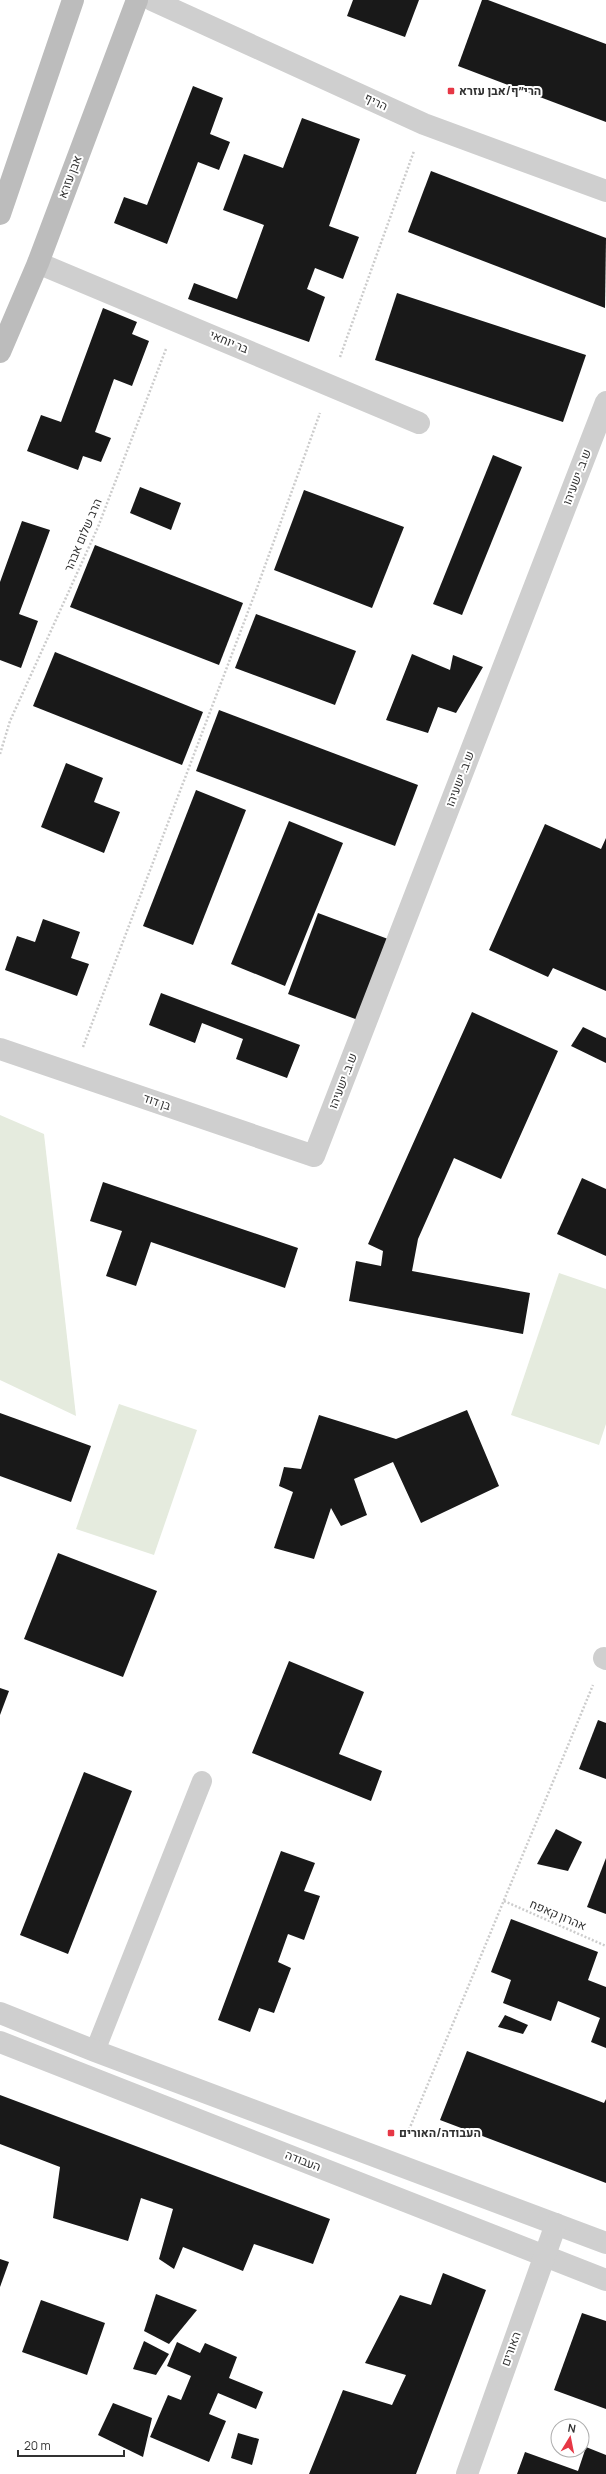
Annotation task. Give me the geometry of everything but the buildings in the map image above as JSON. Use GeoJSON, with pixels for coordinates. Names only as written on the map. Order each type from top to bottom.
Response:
{"type":"FeatureCollection","features":[{"type":"Feature","properties":{"kind":"street"},"geometry":{"type":"LineString","coordinates":[[0,214],[73,0]]}},
{"type":"Feature","properties":{"kind":"street","name":"אבן עזרא"},"geometry":{"type":"LineString","coordinates":[[0,352],[38,264],[137,0]]}},
{"type":"Feature","properties":{"kind":"street","name":"הריף"},"geometry":{"type":"LineString","coordinates":[[152,0],[424,124],[606,191]]}},
{"type":"Feature","properties":{"kind":"street","name":"בר יוחאי"},"geometry":{"type":"LineString","coordinates":[[38,264],[177,320],[419,423]]}},
{"type":"Feature","properties":{"kind":"street","name":"ש.ב. ישעיהו"},"geometry":{"type":"LineString","coordinates":[[314,1156],[606,402]]}},
{"type":"Feature","properties":{"kind":"street","name":"בן דוד"},"geometry":{"type":"LineString","coordinates":[[0,1049],[314,1156]]}},
{"type":"Feature","properties":{"kind":"street"},"geometry":{"type":"LineString","coordinates":[[0,2013],[95,2051],[606,2243]]}},
{"type":"Feature","properties":{"kind":"street","name":"העבודה"},"geometry":{"type":"LineString","coordinates":[[0,2042],[606,2280]]}},
{"type":"Feature","properties":{"kind":"street","name":"האורים"},"geometry":{"type":"LineString","coordinates":[[467,2474],[556,2224]]}},
{"type":"Feature","properties":{"kind":"lane"},"geometry":{"type":"LineString","coordinates":[[95,2051],[202,1781]]}},
{"type":"Feature","properties":{"kind":"path"},"geometry":{"type":"LineString","coordinates":[[73,1074],[254,595],[424,124]]}},
{"type":"Feature","properties":{"kind":"path","name":"הרב שלום אבהר"},"geometry":{"type":"LineString","coordinates":[[0,754],[10,721],[98,527],[177,320]]}},
{"type":"Feature","properties":{"kind":"path"},"geometry":{"type":"LineString","coordinates":[[394,2164],[605,1659]]}},
{"type":"Feature","properties":{"kind":"path","name":"אהרון קאפח"},"geometry":{"type":"LineString","coordinates":[[504,1901],[606,1946]]}},
{"type":"Feature","properties":{"kind":"shaded area"},"geometry":{"type":"Polygon","coordinates":[[[0,1115],[44,1134],[76,1416],[0,1380],[0,1115]]]}},
{"type":"Feature","properties":{"kind":"shaded area"},"geometry":{"type":"Polygon","coordinates":[[[559,1273],[606,1289],[606,1424],[599,1445],[511,1415],[559,1273]]]}},
{"type":"Feature","properties":{"kind":"shaded area"},"geometry":{"type":"Polygon","coordinates":[[[119,1404],[197,1430],[154,1555],[76,1529],[119,1404]]]}},
{"type":"Feature","properties":{"kind":"place","name":"הרי״ף/אבן עזרא"},"geometry":{"type":"Point","coordinates":[451,91]}},
{"type":"Feature","properties":{"kind":"place","name":"העבודה/האורים"},"geometry":{"type":"Point","coordinates":[391,2133]}}]}
